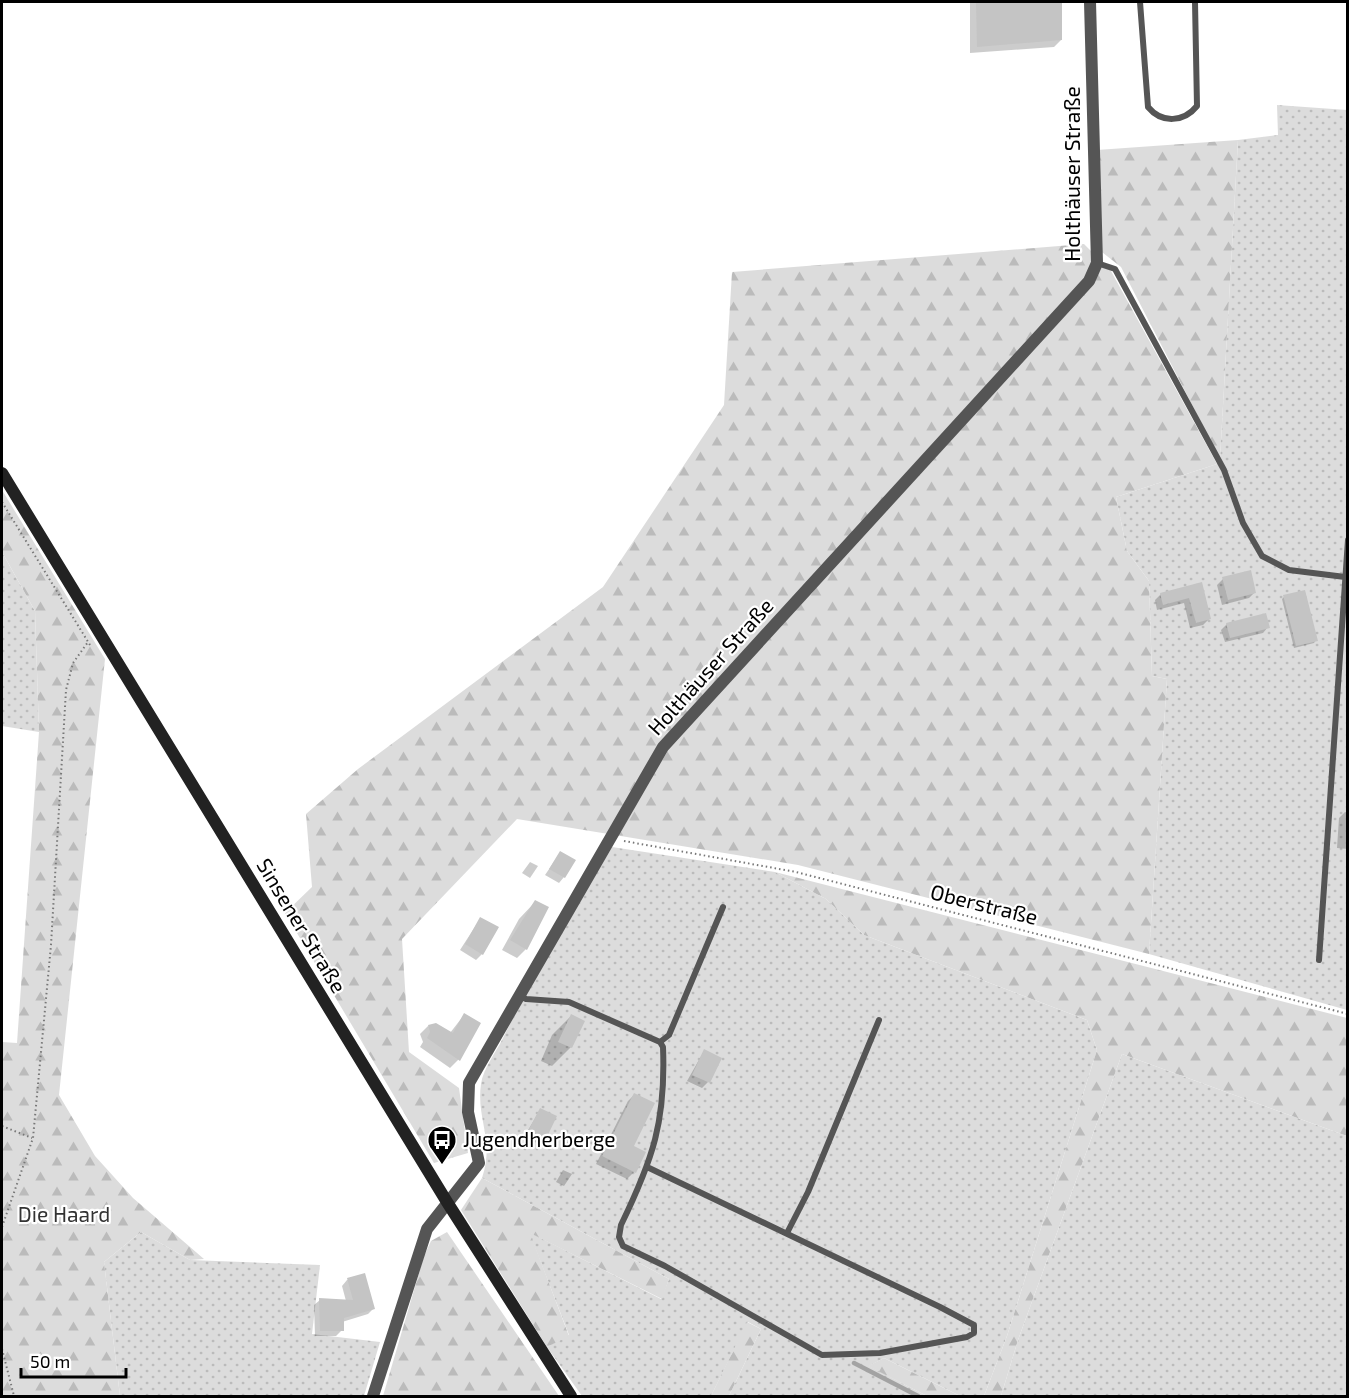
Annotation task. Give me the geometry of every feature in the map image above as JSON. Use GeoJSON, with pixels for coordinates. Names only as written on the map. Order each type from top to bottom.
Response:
{"type":"FeatureCollection","features":[{"type":"Feature","properties":{"kind":"main road","name":"Sinsener Straße"},"geometry":{"type":"LineString","coordinates":[[2,473],[447,1202],[571,1396]]}},
{"type":"Feature","properties":{"kind":"street","name":"Holthäuser Straße"},"geometry":{"type":"LineString","coordinates":[[373,1396],[427,1229],[479,1163],[468,1112],[469,1083],[663,747],[1089,281],[1097,263],[1090,2]]}},
{"type":"Feature","properties":{"kind":"lane"},"geometry":{"type":"LineString","coordinates":[[1140,2],[1148,107],[1160,118],[1173,119],[1185,117],[1197,106],[1195,2]]}},
{"type":"Feature","properties":{"kind":"lane"},"geometry":{"type":"LineString","coordinates":[[1097,263],[1115,269],[1224,470],[1243,523],[1262,556],[1289,570],[1345,577]]}},
{"type":"Feature","properties":{"kind":"lane"},"geometry":{"type":"LineString","coordinates":[[1319,960],[1347,540]]}},
{"type":"Feature","properties":{"kind":"lane"},"geometry":{"type":"LineString","coordinates":[[660,1042],[669,1035],[723,906]]}},
{"type":"Feature","properties":{"kind":"lane"},"geometry":{"type":"LineString","coordinates":[[518,995],[526,999],[569,1002],[660,1042],[663,1047],[664,1101],[655,1148],[621,1225],[620,1237],[623,1246],[665,1266],[822,1354],[880,1353],[967,1337],[974,1333],[974,1325],[647,1167]]}},
{"type":"Feature","properties":{"kind":"lane"},"geometry":{"type":"LineString","coordinates":[[787,1233],[808,1192],[879,1020]]}},
{"type":"Feature","properties":{"kind":"path"},"geometry":{"type":"LineString","coordinates":[[2,1227],[33,1138],[51,945],[66,690],[73,663],[88,642],[100,634]]}},
{"type":"Feature","properties":{"kind":"path","name":"Oberstraße"},"geometry":{"type":"LineString","coordinates":[[610,839],[796,872],[1347,1014]]}},
{"type":"Feature","properties":{"kind":"path"},"geometry":{"type":"LineString","coordinates":[[2,1126],[33,1138]]}},
{"type":"Feature","properties":{"kind":"path"},"geometry":{"type":"LineString","coordinates":[[2,1349],[14,1396]]}},
{"type":"Feature","properties":{"kind":"green space"},"geometry":{"type":"Polygon","coordinates":[[[1277,105],[1347,110],[1347,1010],[1149,954],[1167,679],[1152,676],[1149,581],[1127,551],[1116,497],[1217,464],[1220,459],[1238,140],[1278,135],[1277,105]]]}},
{"type":"Feature","properties":{"kind":"green space"},"geometry":{"type":"Polygon","coordinates":[[[1238,140],[1220,459],[1121,267],[1098,249],[1097,150],[1238,140]]]}},
{"type":"Feature","properties":{"kind":"green space"},"geometry":{"type":"Polygon","coordinates":[[[1084,244],[1111,271],[1217,464],[1116,497],[1127,551],[1149,581],[1152,676],[1167,679],[1149,954],[798,865],[517,819],[402,939],[409,1052],[459,1088],[468,1153],[434,1163],[285,913],[312,887],[306,814],[358,769],[603,587],[724,405],[732,272],[1084,244]]]}},
{"type":"Feature","properties":{"kind":"green space","name":"Die Haard"},"geometry":{"type":"Polygon","coordinates":[[[2,490],[105,659],[59,1095],[95,1156],[133,1198],[204,1259],[190,1260],[141,1232],[104,1262],[120,1396],[2,1396],[2,1042],[17,1043],[39,732],[35,611],[2,552],[2,490]]]}},
{"type":"Feature","properties":{"kind":"green space"},"geometry":{"type":"Polygon","coordinates":[[[2,552],[35,611],[39,732],[2,726],[2,552]]]}},
{"type":"Feature","properties":{"kind":"green space"},"geometry":{"type":"Polygon","coordinates":[[[612,847],[775,872],[826,899],[864,935],[1087,1020],[1097,1050],[1007,1336],[984,1396],[960,1396],[884,1358],[869,1366],[927,1396],[729,1396],[761,1329],[748,1322],[711,1396],[582,1396],[547,1347],[569,1335],[529,1232],[661,1299],[669,1279],[482,1178],[487,1152],[480,1097],[484,1072],[528,990],[612,847]]]}},
{"type":"Feature","properties":{"kind":"green space"},"geometry":{"type":"Polygon","coordinates":[[[775,872],[1347,1018],[1347,1136],[1122,1054],[1018,1340],[1001,1396],[984,1396],[1007,1336],[1097,1050],[1087,1020],[864,935],[826,899],[775,872]]]}},
{"type":"Feature","properties":{"kind":"green space"},"geometry":{"type":"Polygon","coordinates":[[[1122,1054],[1347,1136],[1347,1396],[1001,1396],[1018,1340],[1122,1054]]]}},
{"type":"Feature","properties":{"kind":"green space"},"geometry":{"type":"Polygon","coordinates":[[[482,1178],[669,1279],[662,1299],[530,1233],[569,1336],[547,1347],[461,1210],[482,1178]]]}},
{"type":"Feature","properties":{"kind":"green space"},"geometry":{"type":"Polygon","coordinates":[[[141,1232],[190,1260],[320,1265],[312,1334],[380,1342],[364,1396],[120,1396],[104,1262],[141,1232]]]}},
{"type":"Feature","properties":{"kind":"green space"},"geometry":{"type":"Polygon","coordinates":[[[447,1232],[559,1396],[383,1396],[424,1256],[431,1241],[447,1232]]]}},
{"type":"Feature","properties":{"kind":"green space"},"geometry":{"type":"Polygon","coordinates":[[[747,1322],[761,1329],[729,1396],[711,1396],[747,1322]]]}},
{"type":"Feature","properties":{"kind":"green space"},"geometry":{"type":"Polygon","coordinates":[[[884,1358],[960,1396],[927,1396],[868,1366],[884,1358]]]}},
{"type":"Feature","properties":{"kind":"building"},"geometry":{"type":"Polygon","coordinates":[[[976,2],[1062,2],[1062,40],[977,47],[976,2]]]}},
{"type":"Feature","properties":{"kind":"building"},"geometry":{"type":"Polygon","coordinates":[[[1251,570],[1256,593],[1228,600],[1222,577],[1251,570]]]}},
{"type":"Feature","properties":{"kind":"building"},"geometry":{"type":"Polygon","coordinates":[[[1202,582],[1211,619],[1196,623],[1189,598],[1163,605],[1160,593],[1202,582]]]}},
{"type":"Feature","properties":{"kind":"building"},"geometry":{"type":"Polygon","coordinates":[[[1305,590],[1318,641],[1296,646],[1283,595],[1305,590]]]}},
{"type":"Feature","properties":{"kind":"building"},"geometry":{"type":"Polygon","coordinates":[[[1266,613],[1270,628],[1230,638],[1226,623],[1266,613]]]}},
{"type":"Feature","properties":{"kind":"building"},"geometry":{"type":"Polygon","coordinates":[[[560,851],[576,860],[565,878],[549,869],[560,851]]]}},
{"type":"Feature","properties":{"kind":"building"},"geometry":{"type":"Polygon","coordinates":[[[535,900],[549,907],[527,950],[510,940],[535,900]]]}},
{"type":"Feature","properties":{"kind":"building"},"geometry":{"type":"Polygon","coordinates":[[[480,917],[499,927],[483,955],[465,944],[480,917]]]}},
{"type":"Feature","properties":{"kind":"building"},"geometry":{"type":"Polygon","coordinates":[[[464,1013],[481,1023],[460,1061],[427,1038],[430,1032],[428,1025],[436,1023],[453,1033],[464,1013]]]}},
{"type":"Feature","properties":{"kind":"building"},"geometry":{"type":"Polygon","coordinates":[[[571,1014],[585,1021],[572,1048],[558,1042],[571,1014]]]}},
{"type":"Feature","properties":{"kind":"building"},"geometry":{"type":"Polygon","coordinates":[[[704,1049],[722,1058],[710,1083],[692,1075],[704,1049]]]}},
{"type":"Feature","properties":{"kind":"building"},"geometry":{"type":"Polygon","coordinates":[[[634,1093],[655,1103],[634,1146],[646,1152],[636,1173],[602,1156],[634,1093]]]}},
{"type":"Feature","properties":{"kind":"building"},"geometry":{"type":"Polygon","coordinates":[[[540,1108],[557,1116],[546,1139],[528,1131],[540,1108]]]}},
{"type":"Feature","properties":{"kind":"building"},"geometry":{"type":"Polygon","coordinates":[[[365,1273],[375,1309],[344,1318],[344,1331],[320,1331],[319,1298],[353,1300],[347,1278],[365,1273]]]}},
{"type":"Feature","properties":{"kind":"waterway"},"geometry":{"type":"LineString","coordinates":[[854,1363],[918,1396]]}},
{"type":"Feature","properties":{"kind":"place","name":"Jugendherberge"},"geometry":{"type":"Point","coordinates":[442,1166]}}]}
